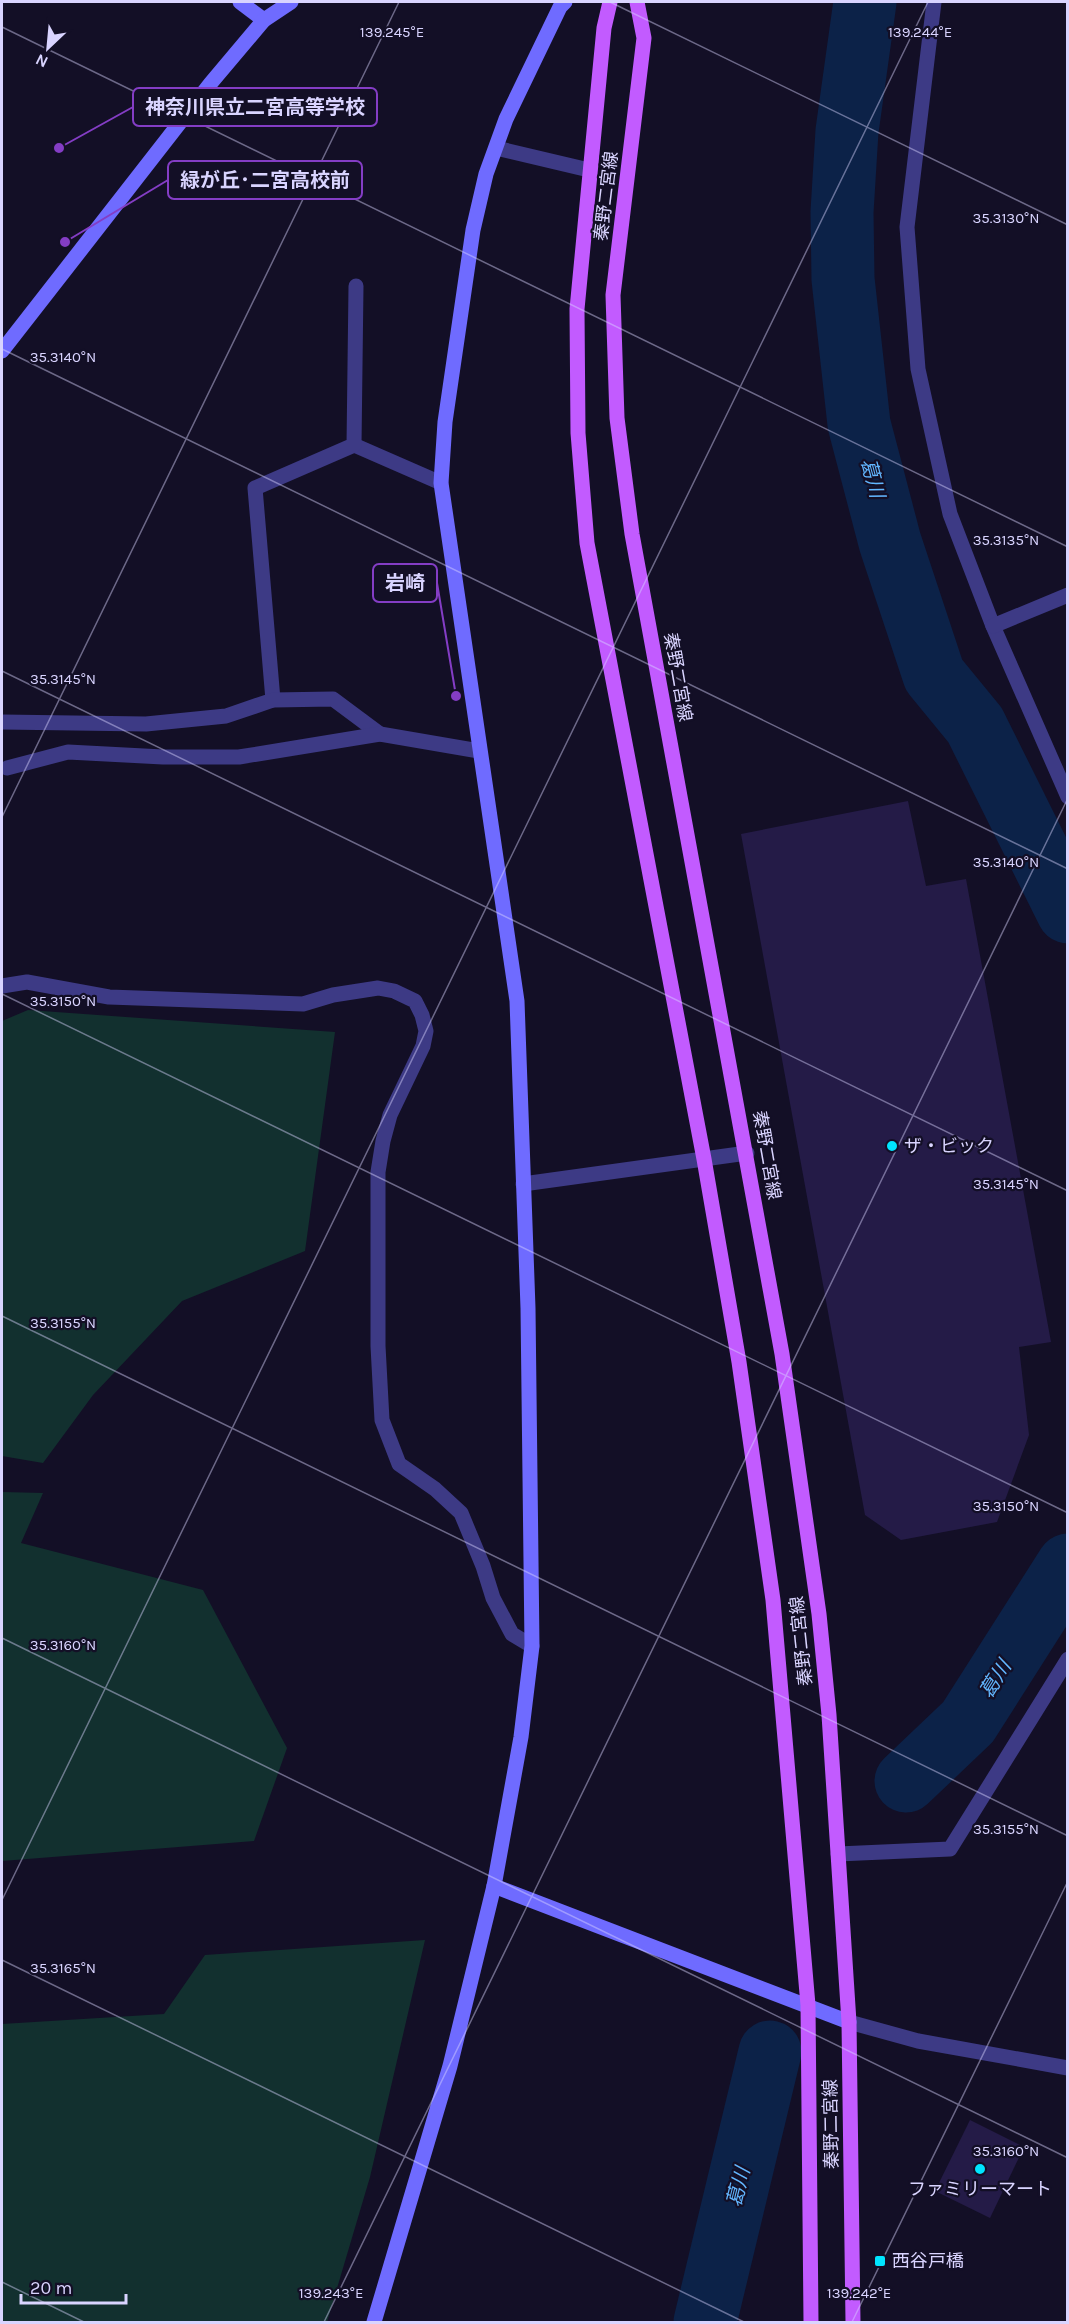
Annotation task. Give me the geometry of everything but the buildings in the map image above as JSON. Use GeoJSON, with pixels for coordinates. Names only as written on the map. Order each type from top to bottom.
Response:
{"type":"FeatureCollection","features":[{"type":"Feature","properties":{"kind":"main road","name":"秦野二宮線"},"geometry":{"type":"LineString","coordinates":[[610,2],[604,28],[577,309],[578,433],[587,543],[704,1159],[739,1362],[773,1600],[808,2005],[811,2322]]}},
{"type":"Feature","properties":{"kind":"main road","name":"秦野二宮線"},"geometry":{"type":"LineString","coordinates":[[637,2],[644,38],[613,295],[617,418],[632,534],[782,1354],[819,1614],[829,1715],[849,2022],[853,2322]]}},
{"type":"Feature","properties":{"kind":"street"},"geometry":{"type":"LineString","coordinates":[[240,2],[264,20]]}},
{"type":"Feature","properties":{"kind":"street"},"geometry":{"type":"LineString","coordinates":[[2,351],[210,84],[264,20],[291,2]]}},
{"type":"Feature","properties":{"kind":"street"},"geometry":{"type":"LineString","coordinates":[[374,2322],[450,2066],[494,1886],[521,1737],[532,1646],[528,1308],[517,1001],[441,483],[445,422],[473,230],[486,174],[506,119],[560,7],[565,2]]}},
{"type":"Feature","properties":{"kind":"street"},"geometry":{"type":"LineString","coordinates":[[934,2],[908,227],[918,369],[950,514],[993,626],[1068,796]]}},
{"type":"Feature","properties":{"kind":"street"},"geometry":{"type":"LineString","coordinates":[[496,148],[589,170]]}},
{"type":"Feature","properties":{"kind":"street"},"geometry":{"type":"LineString","coordinates":[[354,445],[356,286]]}},
{"type":"Feature","properties":{"kind":"street"},"geometry":{"type":"LineString","coordinates":[[273,700],[255,488],[354,445],[441,483]]}},
{"type":"Feature","properties":{"kind":"street"},"geometry":{"type":"LineString","coordinates":[[993,626],[1068,595]]}},
{"type":"Feature","properties":{"kind":"street"},"geometry":{"type":"LineString","coordinates":[[2,722],[146,724],[226,716],[273,700],[333,699],[380,734]]}},
{"type":"Feature","properties":{"kind":"street"},"geometry":{"type":"LineString","coordinates":[[7,768],[68,752],[163,757],[239,757],[380,734],[479,751]]}},
{"type":"Feature","properties":{"kind":"street"},"geometry":{"type":"LineString","coordinates":[[2,986],[27,982],[109,997],[303,1004],[344,993],[378,988],[394,991],[415,1001],[423,1015],[426,1031],[423,1047],[390,1115],[378,1172],[378,1346],[382,1420],[399,1464],[435,1489],[461,1513],[483,1566],[493,1598],[512,1634],[532,1646]]}},
{"type":"Feature","properties":{"kind":"street"},"geometry":{"type":"LineString","coordinates":[[523,1184],[747,1153]]}},
{"type":"Feature","properties":{"kind":"street"},"geometry":{"type":"LineString","coordinates":[[838,1854],[950,1849],[1068,1659]]}},
{"type":"Feature","properties":{"kind":"street"},"geometry":{"type":"LineString","coordinates":[[494,1886],[849,2022],[918,2041],[1068,2068]]}},
{"type":"Feature","properties":{"kind":"green space"},"geometry":{"type":"Polygon","coordinates":[[[28,1010],[335,1032],[305,1251],[182,1301],[93,1395],[43,1463],[2,1456],[2,1021],[28,1010]]]}},
{"type":"Feature","properties":{"kind":"green space"},"geometry":{"type":"Polygon","coordinates":[[[2,1492],[43,1493],[21,1543],[203,1590],[287,1748],[254,1841],[2,1861],[2,1492]]]}},
{"type":"Feature","properties":{"kind":"green space"},"geometry":{"type":"Polygon","coordinates":[[[425,1940],[370,2177],[327,2322],[2,2322],[2,2024],[164,2014],[205,1955],[425,1940]]]}},
{"type":"Feature","properties":{"kind":"waterway","name":"葛川"},"geometry":{"type":"LineString","coordinates":[[865,2],[847,131],[842,212],[843,279],[859,424],[890,542],[934,675],[975,725],[1068,912]]}},
{"type":"Feature","properties":{"kind":"waterway","name":"葛川"},"geometry":{"type":"LineString","coordinates":[[906,1781],[968,1722],[1068,1565]]}},
{"type":"Feature","properties":{"kind":"waterway","name":"葛川"},"geometry":{"type":"LineString","coordinates":[[705,2322],[770,2052]]}},
{"type":"Feature","properties":{"kind":"place","name":"神奈川県立二宮高等学校"},"geometry":{"type":"Point","coordinates":[59,148]}},
{"type":"Feature","properties":{"kind":"place","name":"緑が丘･二宮高校前"},"geometry":{"type":"Point","coordinates":[65,242]}},
{"type":"Feature","properties":{"kind":"place","name":"岩崎"},"geometry":{"type":"Point","coordinates":[456,696]}},
{"type":"Feature","properties":{"kind":"place","name":"ザ・ビック"},"geometry":{"type":"Point","coordinates":[892,1146]}},
{"type":"Feature","properties":{"kind":"place","name":"ファミリーマート"},"geometry":{"type":"Point","coordinates":[980,2169]}},
{"type":"Feature","properties":{"kind":"place","name":"西谷戸橋"},"geometry":{"type":"Point","coordinates":[880,2261]}}]}
